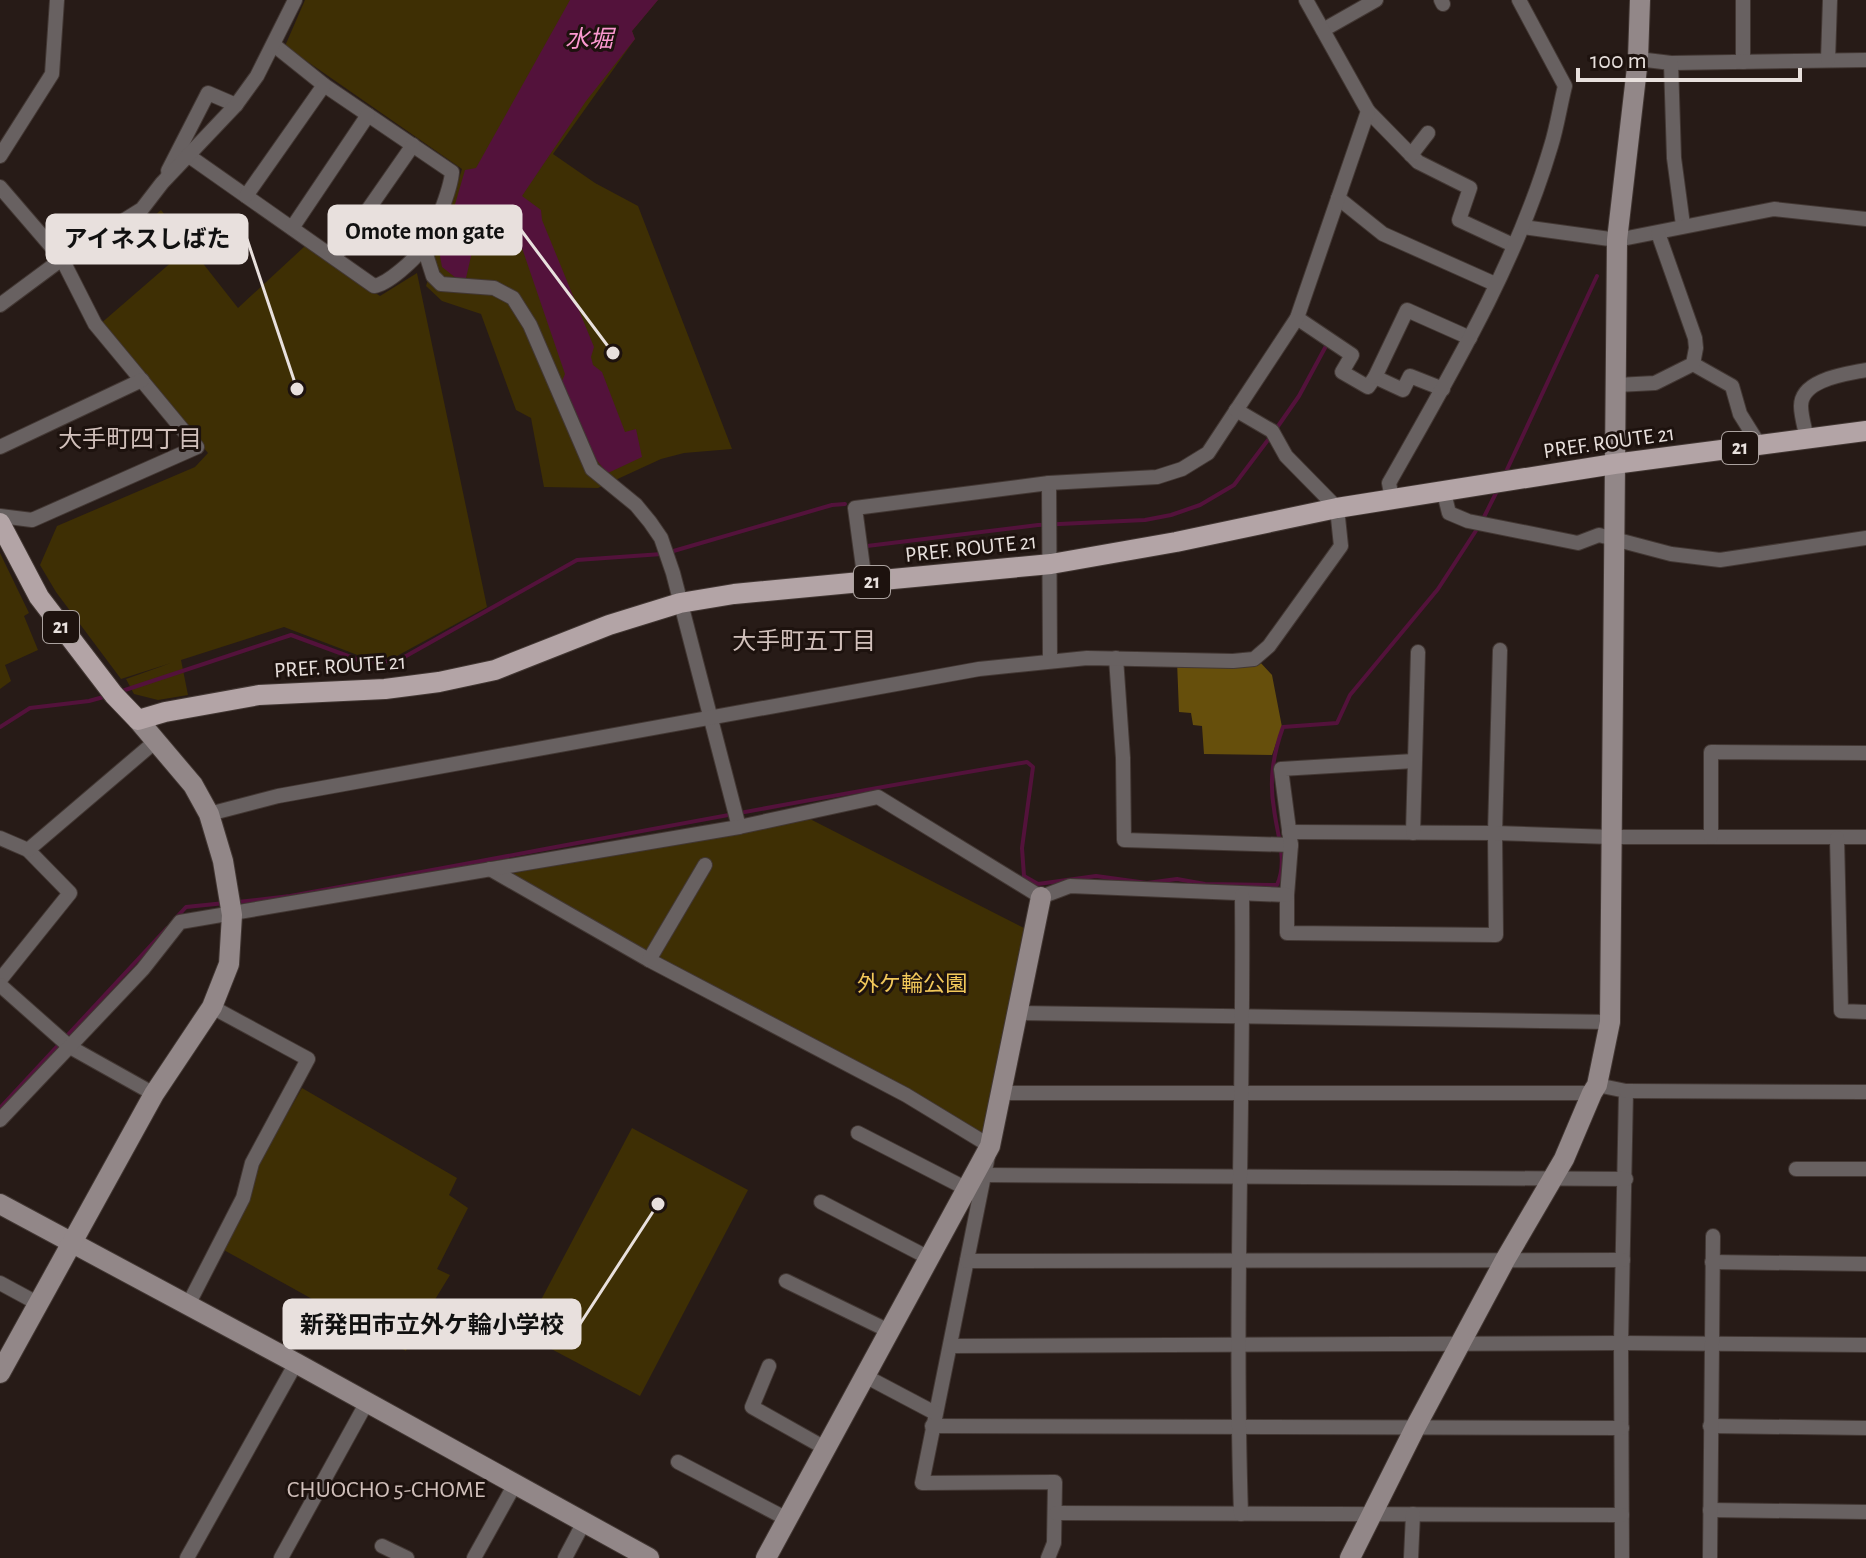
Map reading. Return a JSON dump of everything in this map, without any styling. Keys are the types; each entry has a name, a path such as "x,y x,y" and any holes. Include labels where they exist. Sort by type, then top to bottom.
{"main road":[{"name":"PREF. ROUTE 21","path":"138,720 259,695 385,689 495,670 609,625 680,603 734,594 1051,564 1392,499 1614,464 1866,431"},
{"name":"21","path":"0,523 39,597 114,695 138,720"}],"street":[{"path":"0,156 52,74 57,0"},
{"path":"0,305 62,259 142,209 162,183 236,105 257,76 295,0"},
{"path":"1306,0 1368,111 1418,162 1470,188 1459,220 1513,245"},
{"path":"1323,30 1376,0"},
{"path":"1392,499 1389,483 1470,338 1523,227 1551,145 1565,86 1519,0"},
{"path":"1350,1558 1505,1260 1564,1159 1595,1089 1610,1022 1617,240 1638,59 1640,0"},
{"path":"1743,0 1743,62"},
{"path":"1828,60 1830,0"},
{"path":"189,156 374,286 384,285 424,248 451,184 452,172 324,85 274,45"},
{"path":"1638,59 1671,63 1866,60"},
{"path":"1671,63 1674,158 1683,225"},
{"path":"246,196 324,85"},
{"path":"162,183 208,93 236,105"},
{"path":"865,582 855,508 1049,483 1157,477 1182,469 1208,453 1297,318 1368,111"},
{"path":"292,228 368,115"},
{"path":"1411,155 1428,133"},
{"path":"335,257 413,145"},
{"path":"0,516 32,520 197,447 95,324 62,259 1,189"},
{"path":"1338,198 1383,234 1495,284"},
{"path":"1523,227 1617,240 1774,209 1866,219"},
{"path":"1658,233 1695,338 1693,364"},
{"path":"424,248 433,276 441,284 494,288 504,292 518,305 541,350 592,469 636,505 661,538 673,573 739,827"},
{"path":"1297,318 1352,355 1342,372 1368,387 1407,310 1470,338"},
{"path":"1617,385 1655,383 1693,364"},
{"path":"1693,364 1732,386 1740,414 1760,446"},
{"path":"1807,439 1800,403 1804,396 1817,383 1866,370"},
{"path":"1375,377 1403,390 1410,376 1443,389"},
{"path":"0,447 142,380"},
{"path":"209,814 278,796 979,669 1050,660 1116,658 1187,662 1254,659 1269,646 1341,546 1337,508 1286,456 1272,431 1236,410"},
{"path":"1049,483 1050,660"},
{"path":"1444,493 1449,513 1468,521 1578,543 1599,535 1671,554 1720,560 1866,538"},
{"path":"1414,761 1281,769 1290,839 1287,933 1496,935 1495,833 1500,650"},
{"path":"1413,833 1418,652"},
{"path":"1116,658 1123,758 1124,840 1290,839 1413,833 1866,837"},
{"path":"0,1373 154,1094 212,1007 229,964 232,915 223,861 209,814 193,785 138,720"},
{"path":"28,850 157,740"},
{"path":"1711,837 1711,752 1866,753"},
{"path":"0,1120 143,969 180,922 739,827 878,797 1041,897"},
{"path":"0,838 28,850 70,893 0,982 70,1047 154,1094"},
{"path":"1837,838 1841,1011 1866,1012"},
{"path":"649,960 705,865"},
{"path":"490,869 649,960 906,1095 990,1146"},
{"path":"1041,897 1070,886 1287,895"},
{"path":"1241,1514 1238,1427 1242,895"},
{"path":"1041,897 922,1483 1055,1482 1054,1543 1048,1558"},
{"path":"188,1305 243,1198 252,1163 308,1059 212,1007"},
{"path":"1018,1013 1610,1022"},
{"path":"1001,1093 1595,1089 1866,1092"},
{"path":"1622,1558 1621,1343 1626,1091"},
{"path":"858,1133 967,1189"},
{"path":"766,1558 990,1146"},
{"path":"1796,1169 1866,1169"},
{"path":"984,1175 1626,1179"},
{"path":"821,1202 929,1258"},
{"path":"0,1204 649,1558"},
{"path":"1710,1558 1713,1236"},
{"path":"967,1261 1623,1260"},
{"path":"1712,1262 1866,1264"},
{"path":"786,1281 889,1331"},
{"path":"0,1283 37,1303"},
{"path":"950,1346 1866,1345"},
{"path":"187,1558 296,1363"},
{"path":"769,1366 752,1407 825,1448"},
{"path":"865,1376 934,1419 1238,1427 1622,1428"},
{"path":"281,1558 367,1402"},
{"path":"1710,1426 1866,1428"},
{"path":"678,1462 787,1519"},
{"path":"474,1558 515,1484"},
{"path":"1710,1510 1866,1512"},
{"path":"1056,1513 1622,1515"},
{"path":"1411,1558 1413,1514"},
{"path":"565,1558 584,1522"},
{"path":"382,1546 407,1558"}],"green space":[{"path":"305,0 658,0 632,31 635,39 553,154 595,183 638,206 732,449 684,453 661,459 598,488 544,487 531,418 516,410 481,314 442,301 426,286 462,169 285,46"},
{"path":"161,210 238,308 305,246 380,296 417,273 487,607 395,657 368,659 284,627 181,660 188,695 158,700 134,694 126,679 171,663 121,679 56,592 40,565 57,526 195,467 208,453 99,325 174,260 145,224"},
{"path":"0,553 29,613 24,616 38,650 5,665 11,681 0,689"},
{"name":"外ケ輪公園","path":"810,819 1028,930 984,1139 515,878 514,873"},
{"path":"302,1088 457,1178 449,1195 468,1208 437,1269 450,1275 406,1351 222,1249 256,1168"},
{"path":"632,1128 748,1190 640,1396 523,1334"}],"shaded area":[{"path":"1177,661 1259,661 1272,675 1282,727 1272,755 1204,754 1202,726 1193,725 1191,713 1179,712"}],"water":[{"name":"水堀","path":"570,0 658,0 632,31 635,39 586,101 522,196 541,210 542,220 594,347 591,357 593,365 602,372 625,432 636,429 642,457 608,473 586,442 562,381 565,374 521,245 472,252 466,278 456,278 442,267 440,256 465,170 476,168"}],"waterway":[{"path":"1504,476 1597,276"},
{"path":"1276,429 1299,396 1326,346"},
{"path":"867,546 1038,525 1145,520 1171,515 1200,505 1234,485 1271,436"},
{"path":"1483,519 1497,491"},
{"path":"670,552 832,505 845,504"},
{"path":"238,902 290,896 1027,762 1033,767 1022,848 1024,876 1038,884 1096,876 1147,883 1177,879 1205,884 1277,885 1282,857 1272,778 1283,727 1337,723 1350,695 1438,589 1479,526"},
{"path":"119,692 291,635 367,663 399,660 577,560 662,554"},
{"path":"0,727 30,708 107,696"},
{"path":"175,919 186,907 225,903"},
{"path":"0,1108 167,928"}],"place":[{"name":"Omote mon gate","path":"613,353"},
{"name":"アイネスしばた","path":"297,389"},
{"name":"新発田市立外ケ輪小学校","path":"658,1204"}],"district":[{"name":"大手町四丁目","path":"130,440"},
{"name":"大手町五丁目","path":"804,642"},
{"name":"CHUOCHO 5-CHOME","path":"386,1490"}]}
